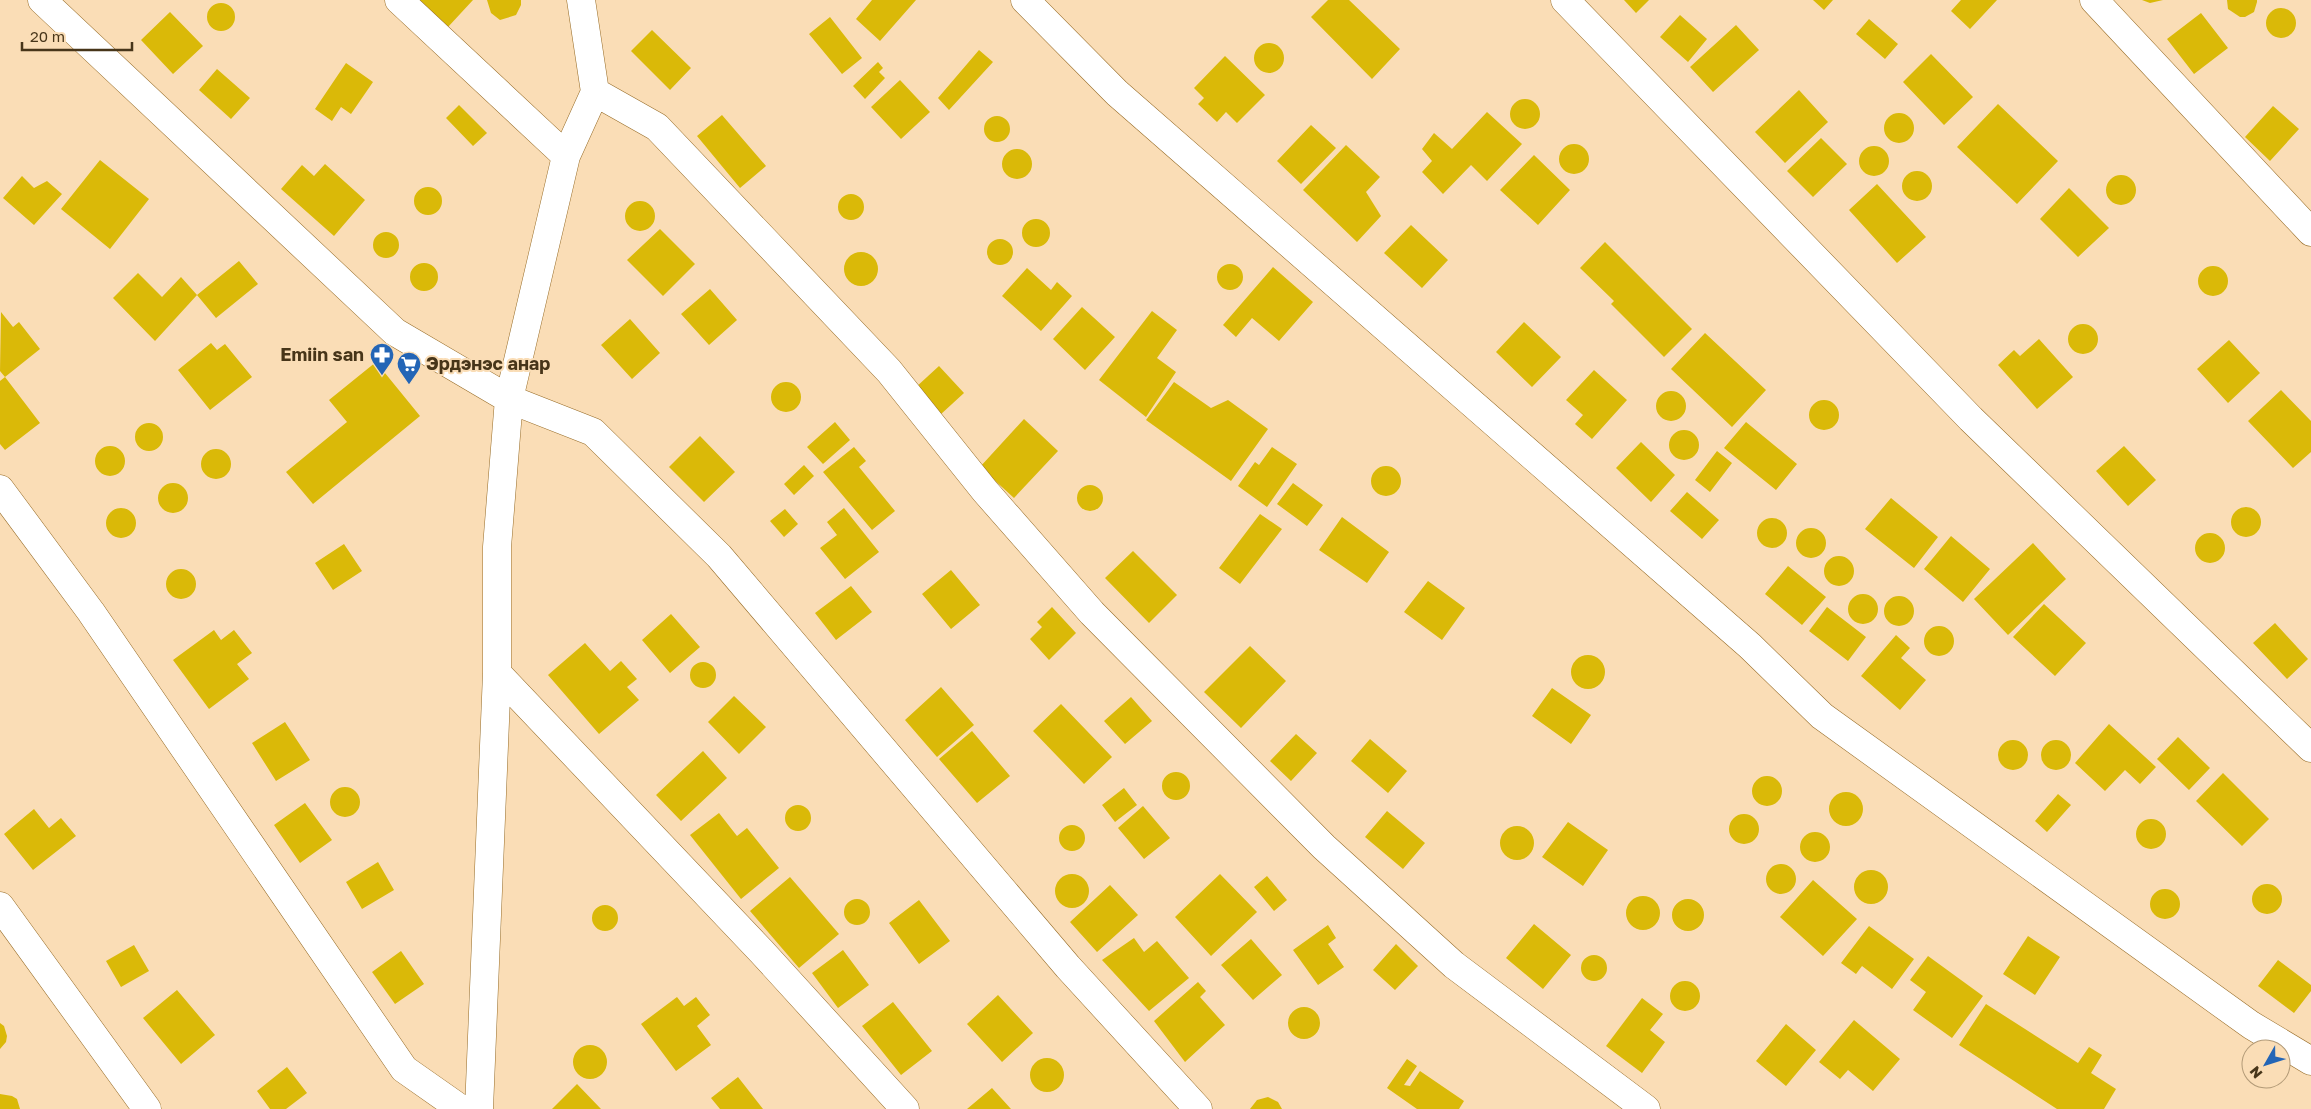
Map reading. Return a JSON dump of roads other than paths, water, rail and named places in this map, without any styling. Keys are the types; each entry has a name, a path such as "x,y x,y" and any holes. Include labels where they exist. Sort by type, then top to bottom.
{"street":[{"path":"42,0 394,332 509,399 593,432 720,556 1068,967 1198,1109"},
{"path":"399,0 566,156"},
{"path":"479,1109 497,673 497,547 509,399 566,156 595,92 581,0"},
{"path":"1025,0 1117,93 1750,646 1822,716 2251,1025 2311,1061"},
{"path":"1565,0 1971,419 2311,748"},
{"path":"2094,0 2311,232"},
{"path":"595,92 657,127 664,134 889,371 985,491 1092,613 1324,847 1454,965 1646,1109"},
{"path":"0,490 91,612 404,1069 461,1109"},
{"path":"497,673 761,951 905,1109"},
{"path":"0,906 147,1109"}],"place":[{"name":"Emiin san","path":"382,376"},
{"name":"Эрдэнэс анар","path":"409,385"}]}
